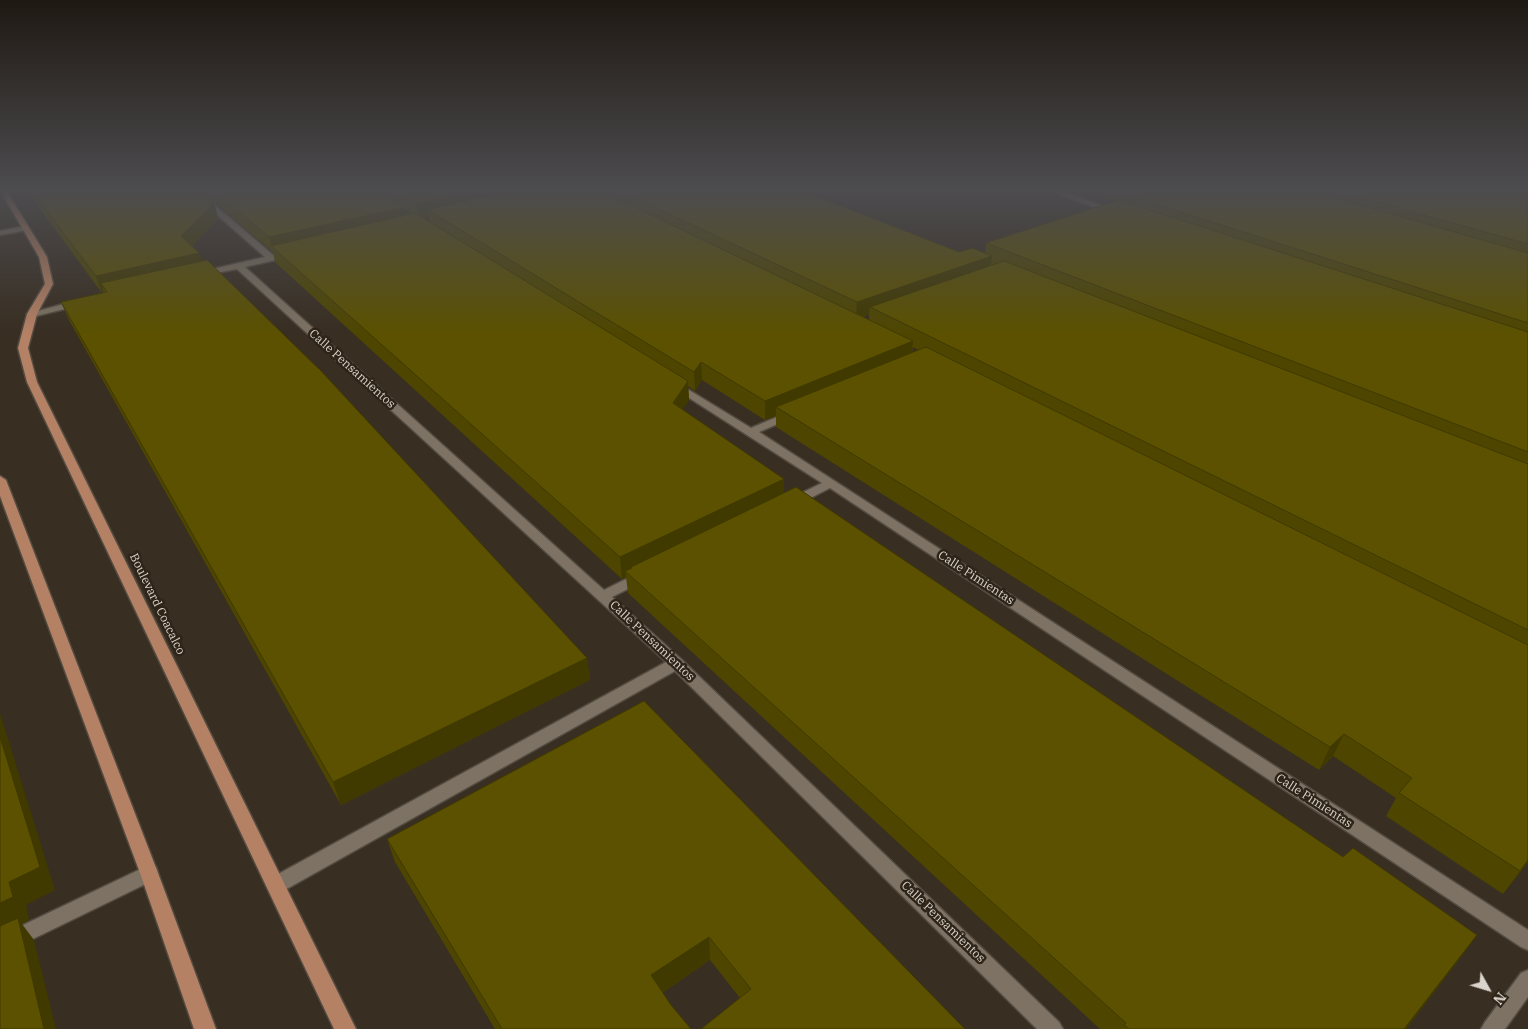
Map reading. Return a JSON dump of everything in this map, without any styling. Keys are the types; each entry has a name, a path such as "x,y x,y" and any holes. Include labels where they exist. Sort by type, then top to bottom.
{"main road":[{"name":"Boulevard Coacalco","path":"31,238 42,257 49,284 32,314 23,348 32,382 345,1029"},
{"path":"0,480 149,873 205,1029"}],"street":[{"path":"248,238 271,258"},
{"path":"192,277 298,252"},
{"name":"Calle Pensamientos","path":"238,266 676,663 1052,1029"},
{"path":"32,314 88,301"},
{"name":"Calle Pimientas","path":"667,380 831,483 1528,941"},
{"path":"750,432 805,409"},
{"path":"778,509 831,483"},
{"path":"603,596 656,570"},
{"path":"276,885 676,663"},
{"path":"0,946 149,873"},
{"path":"1492,1029 1528,980"}],"building":[{"path":"67,238 183,238 199,253 96,276"},
{"path":"306,238 456,238 688,381 673,403 784,479 620,557 271,246"},
{"path":"474,238 699,238 913,341 765,401 701,362 694,372"},
{"path":"720,238 923,238 959,252 972,248 992,256 857,302"},
{"path":"1001,238 1237,238 1528,332 1528,452 986,243"},
{"path":"1262,238 1476,238 1528,253 1528,323"},
{"path":"1507,238 1528,238 1528,244"},
{"path":"207,260 322,372 587,658 333,782 61,302 107,292 101,283"},
{"path":"1004,261 1528,464 1528,630 870,307"},
{"path":"926,347 1528,645 1528,860 1520,871 1399,793 1412,778 1344,734 1330,747 776,407"},
{"path":"796,487 1343,857 1353,848 1477,935 1404,1029 1129,1029 1124,1025 1126,1023 625,571"},
{"path":"644,701 965,1029 701,1029 751,989 709,937 651,975 671,1005 691,1029 502,1029 387,839"},
{"path":"0,737 40,867 9,882 13,897 0,903"},
{"path":"18,918 44,1029 0,1029 0,926"}]}
